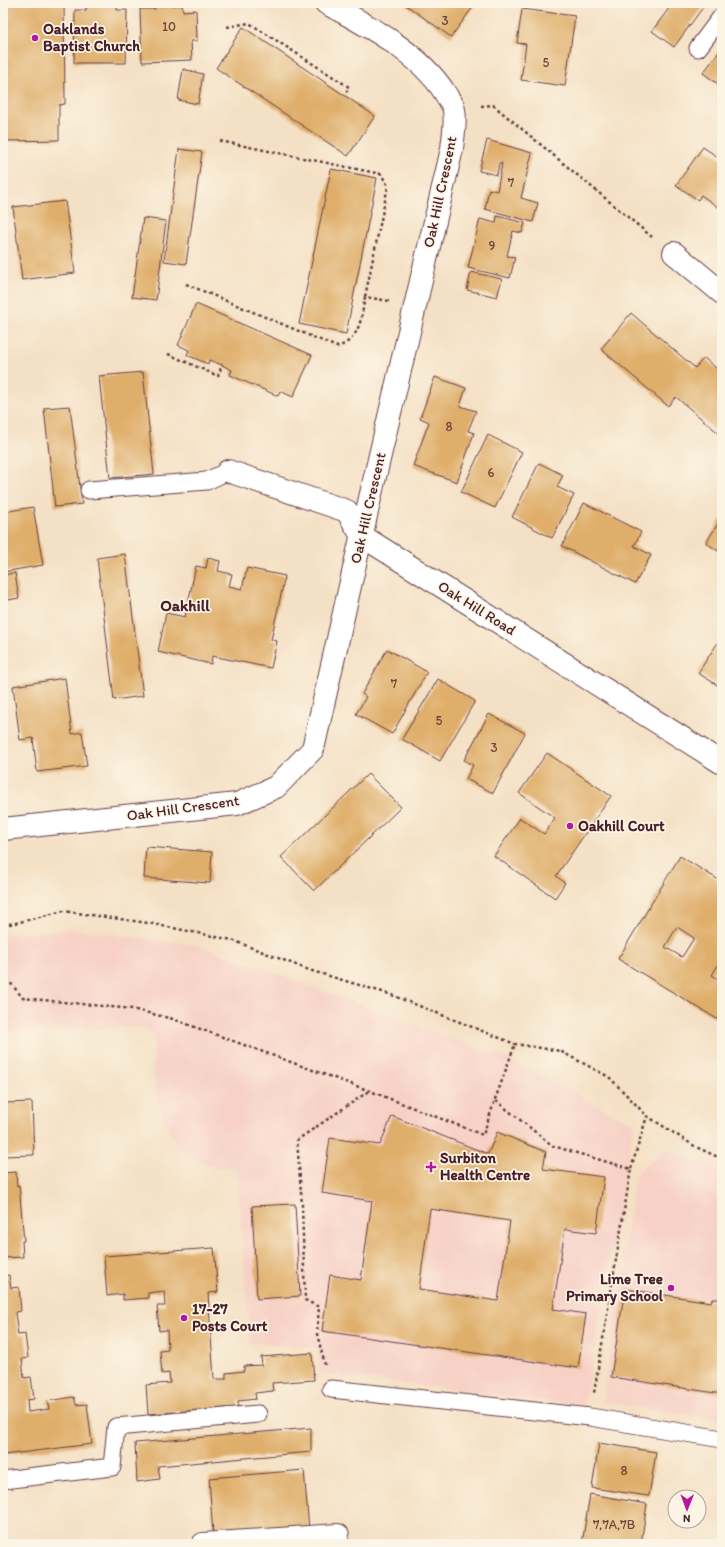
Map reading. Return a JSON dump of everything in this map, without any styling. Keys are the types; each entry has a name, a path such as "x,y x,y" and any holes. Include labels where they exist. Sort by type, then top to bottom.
{"street":[{"name":"Oak Hill Crescent","path":"3,829 237,804 276,787 313,749 452,149 454,126 453,107 437,80 416,60 371,28 326,3"},
{"path":"674,253 722,293"},
{"name":"Oak Hill Road","path":"228,471 347,511 362,536 722,763"},
{"path":"203,1544 338,1535"}],"lane":[{"path":"698,48 722,16"},
{"path":"89,490 207,481 228,471"},
{"path":"331,1388 590,1417 722,1439"},
{"path":"3,1480 112,1467 116,1427 258,1414"}],"path":[{"path":"227,27 249,23 349,87 345,95"},
{"path":"453,107 493,105 659,243 674,253"},
{"path":"186,284 337,346 346,344 356,334 360,323 364,297 388,186 381,174 220,141"},
{"path":"364,297 390,302"},
{"path":"168,354 218,376 222,365"},
{"path":"3,923 12,924 63,911 148,923 232,940 309,970 389,994 515,1044 560,1051 610,1077 647,1116 696,1147 722,1159"},
{"path":"3,974 23,998 132,1009 174,1019 370,1091 483,1135 515,1044"},
{"path":"331,1388 317,1334 319,1307 305,1300 302,1205 297,1140 370,1091"},
{"path":"495,1100 553,1146 631,1169"},
{"path":"590,1417 631,1169 647,1116"}],"shaded area":[{"name":"Surbiton Health Centre","path":"67,929 198,945 508,1059 634,1124 584,1406 321,1373 316,1348 250,1343 237,1167 216,1168 188,1156 172,1137 160,1108 153,1075 154,1034 143,1027 3,1031 3,935"},
{"name":"Lime Tree Primary School","path":"667,1149 722,1171 722,1420 603,1402 635,1174"}],"building":[{"name":"Oaklands Baptist Church","path":"5,3 64,3 65,104 59,105 59,140 7,141"},
{"path":"87,3 117,4 117,10 127,10 126,63 74,63 75,10 86,10"},
{"path":"403,3 476,3 451,37"},
{"path":"673,3 706,3 674,47 652,31"},
{"path":"182,5 183,11 196,10 197,41 191,41 192,60 142,62 140,9 155,9 155,6"},
{"path":"522,9 575,16 565,86 521,80 526,44 517,43"},
{"path":"243,27 375,116 348,156 216,68"},
{"path":"722,48 722,87 703,73"},
{"path":"183,69 203,74 198,104 178,100"},
{"path":"487,140 532,153 521,198 538,203 533,222 485,209 489,189 497,191 502,163 499,163 497,175 479,171"},
{"path":"703,147 722,160 722,210 701,195 698,200 676,185"},
{"path":"179,149 202,152 186,264 164,261"},
{"path":"331,169 377,178 346,334 299,324"},
{"path":"65,201 75,273 22,280 13,207"},
{"path":"497,216 525,223 522,233 513,231 507,256 515,257 510,278 468,268 480,219 496,223"},
{"path":"143,218 166,221 156,300 132,297"},
{"path":"471,272 502,279 497,297 467,290"},
{"path":"196,304 312,355 293,397 280,391 278,396 230,375 232,370 222,365 209,360 208,364 187,355 189,350 178,345"},
{"path":"631,313 695,368 704,358 722,373 722,436 676,397 668,406 601,349"},
{"path":"143,372 154,474 110,478 99,376"},
{"path":"435,377 466,388 460,406 476,411 468,431 474,433 457,482 413,466 429,422 420,418"},
{"path":"70,406 82,504 55,507 44,408"},
{"path":"488,435 522,452 495,508 461,492"},
{"path":"539,463 563,475 557,487 574,495 552,538 512,517"},
{"path":"584,503 641,532 634,546 651,555 635,584 562,546"},
{"path":"33,507 43,565 3,572 3,512"},
{"path":"722,517 722,553 706,543"},
{"path":"125,554 143,696 114,700 97,558"},
{"path":"208,558 220,561 218,571 232,574 229,586 242,589 247,568 285,576 271,640 277,641 271,668 212,656 211,664 158,652 166,613 185,617 196,566 206,568"},
{"path":"15,573 19,598 3,601 3,575"},
{"path":"722,636 722,688 698,673"},
{"path":"387,649 427,672 392,734 356,714 366,697 362,694"},
{"path":"65,678 72,734 82,732 87,766 37,772 33,738 20,740 13,686"},
{"path":"438,679 475,701 440,761 402,739"},
{"path":"489,714 525,733 493,793 466,779 473,765 464,760"},
{"name":"Oakhill Court","path":"547,753 611,796 556,876 565,883 555,898 494,856 520,818 544,834 555,818 519,793"},
{"path":"368,774 401,807 314,891 281,857"},
{"path":"146,847 212,852 210,883 144,878"},
{"path":"680,856 722,882 722,959 712,975 722,981 722,1022 618,959","holes":["677,927 694,938 682,957 665,947"]},
{"path":"32,1102 34,1155 3,1156 3,1103"},
{"path":"392,1116 488,1154 497,1132 546,1152 543,1169 604,1177 596,1233 565,1229 553,1309 586,1314 578,1368 322,1331 330,1275 361,1280 372,1201 322,1193 330,1138 380,1145","holes":["430,1209 510,1221 498,1301 419,1289"]},
{"path":"16,1172 17,1186 19,1185 24,1241 22,1241 23,1257 3,1258 3,1173"},
{"path":"295,1204 300,1296 257,1299 252,1206"},
{"name":"17-27 Posts Court","path":"214,1248 218,1292 208,1293 214,1379 226,1379 226,1373 244,1371 244,1366 262,1365 261,1357 312,1353 314,1380 272,1383 273,1391 255,1393 256,1399 238,1401 238,1407 148,1414 146,1385 170,1383 169,1373 162,1374 160,1351 168,1350 167,1330 159,1331 157,1306 165,1306 164,1291 148,1293 148,1298 123,1300 123,1294 107,1296 104,1256"},
{"path":"9,1275 11,1288 19,1287 21,1311 15,1312 18,1335 25,1334 28,1358 22,1359 24,1378 31,1377 34,1399 27,1400 28,1412 49,1409 47,1401 74,1397 76,1405 87,1404 92,1444 3,1455 3,1276"},
{"path":"625,1289 711,1302 712,1299 722,1299 722,1394 611,1377"},
{"path":"311,1428 311,1452 158,1466 160,1479 137,1482 135,1443"},
{"path":"599,1443 656,1452 649,1496 592,1488"},
{"path":"304,1470 309,1529 213,1534 209,1478"},
{"path":"590,1494 647,1504 641,1544 582,1544"}],"place":[{"name":"Oaklands Baptist Church","path":"35,38"},
{"name":"Oakhill Court","path":"570,826"},
{"name":"Surbiton Health Centre","path":"431,1167"},
{"name":"Lime Tree Primary School","path":"671,1288"},
{"name":"17-27 Posts Court","path":"184,1318"}],"district":[{"name":"Oakhill","path":"185,605"}]}
